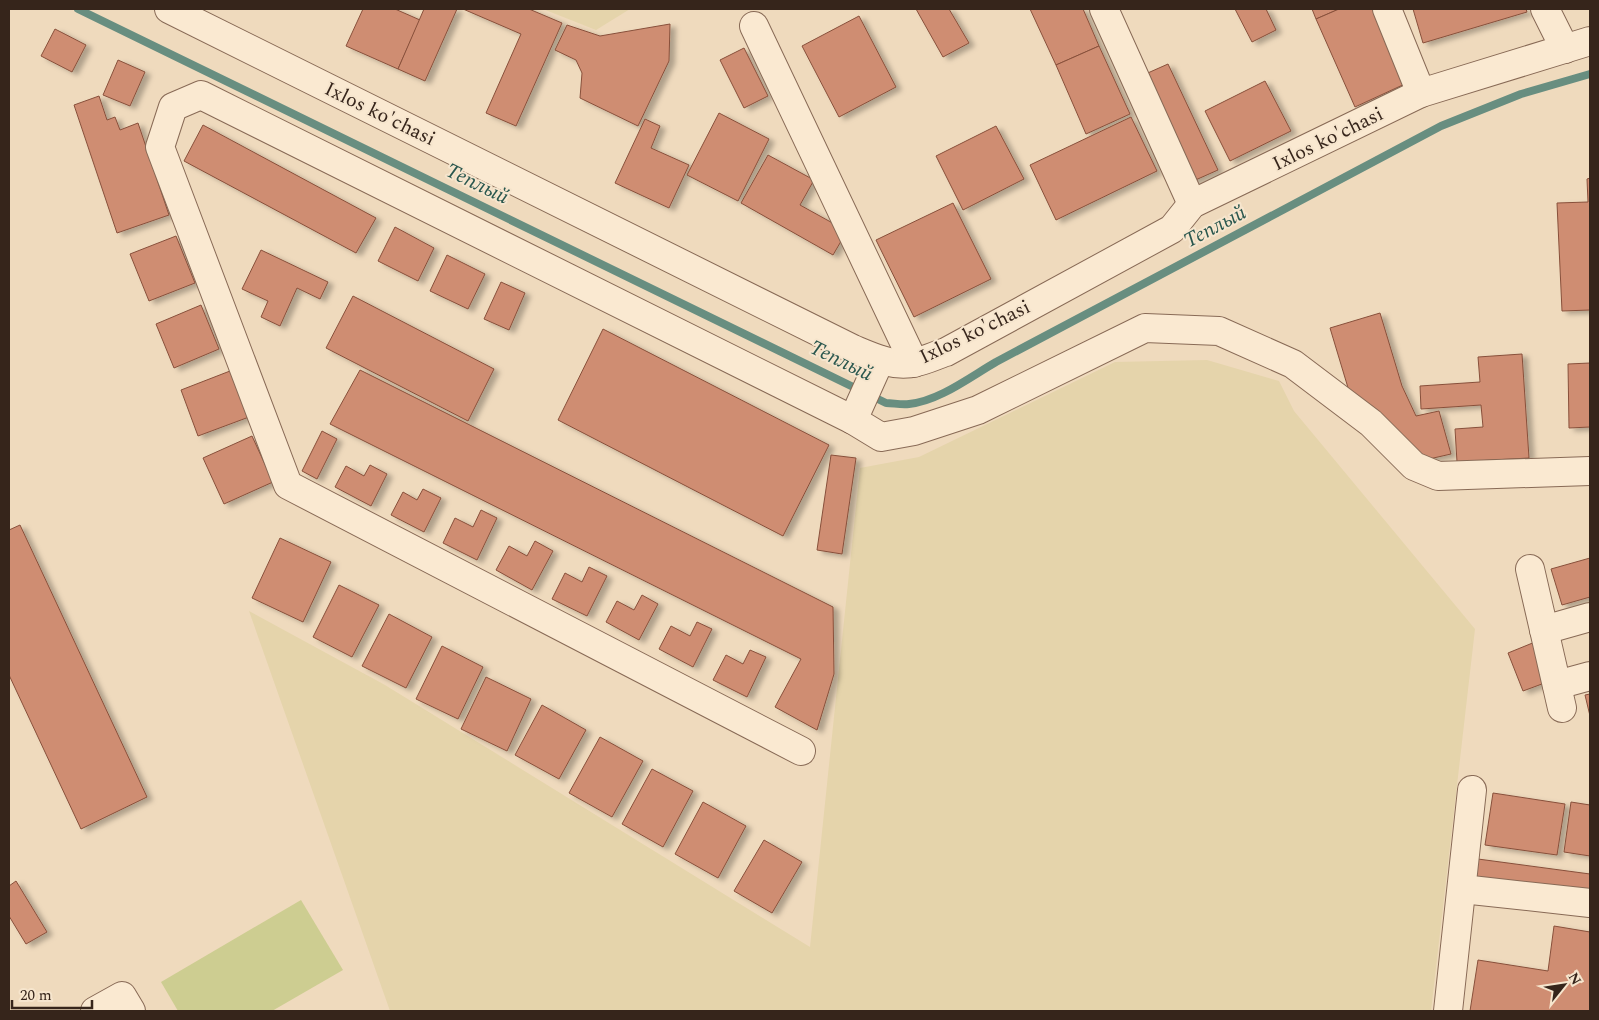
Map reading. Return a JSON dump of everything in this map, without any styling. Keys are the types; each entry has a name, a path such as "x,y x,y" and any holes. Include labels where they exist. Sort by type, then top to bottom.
{"street":[{"name":"Ixlos ko'chasi","path":"169,9 853,349 880,360 897,363 914,363 946,352 1172,229 1192,204 1422,93 1578,45"},
{"path":"1104,9 1192,204"},
{"path":"1386,9 1422,93"},
{"path":"1545,9 1578,45"},
{"path":"754,26 914,363"},
{"path":"801,751 288,485 160,147 173,107 201,96 853,420 881,437 914,431 978,410 1145,328 1219,331 1293,364 1371,422 1414,466 1438,476 1590,472"},
{"path":"853,420 880,360"},
{"path":"1530,568 1560,696 1590,676"},
{"path":"1544,630 1590,617"},
{"path":"1448,1011 1472,790"},
{"path":"1462,889 1590,903"},
{"path":"95,1011 122,996 131,1011"}],"shaded area":[{"path":"543,9 630,9 596,30"},
{"path":"1207,360 1279,381 1294,411 1475,629 1431,1011 390,1011 249,611 385,685 810,947 860,468 919,457 1115,362"}],"green space":[{"path":"301,900 343,970 272,1011 178,1011 161,982"}],"building":[{"path":"363,9 395,9 420,20 398,69 346,46"},
{"path":"424,9 457,9 425,81 398,69"},
{"path":"463,9 529,9 562,23 516,126 486,113 521,34"},
{"path":"916,9 949,9 969,43 943,57"},
{"path":"1030,9 1083,9 1099,46 1056,65"},
{"path":"1235,9 1266,9 1276,30 1252,42"},
{"path":"1312,9 1339,9 1316,19"},
{"path":"1339,9 1373,9 1407,83 1355,107 1316,19"},
{"path":"1413,9 1526,9 1527,12 1423,43"},
{"path":"859,16 896,87 839,117 802,46"},
{"path":"670,24 669,61 638,126 580,98 582,73 576,60 555,50 567,25 600,36"},
{"path":"55,29 86,45 72,72 41,56"},
{"path":"1099,46 1130,114 1086,134 1056,65"},
{"path":"744,48 768,96 744,108 720,60"},
{"path":"118,60 145,72 130,106 103,95"},
{"path":"1168,64 1218,170 1191,182 1141,76"},
{"path":"1265,81 1291,131 1230,161 1205,111"},
{"path":"99,96 107,120 115,117 120,130 138,123 169,215 117,233 74,105"},
{"path":"719,113 769,139 738,201 687,175"},
{"path":"1131,117 1157,171 1056,220 1030,165"},
{"path":"645,119 660,126 651,148 689,165 669,208 615,183"},
{"path":"203,125 376,218 356,253 184,161"},
{"path":"996,126 1024,179 963,210 936,156"},
{"path":"768,155 814,180 800,205 847,231 833,255 741,203"},
{"path":"1590,178 1590,310 1562,311 1557,203 1588,202 1587,179"},
{"path":"953,203 991,279 914,317 876,240"},
{"path":"395,227 434,248 418,281 378,261"},
{"path":"176,236 195,283 149,301 130,254"},
{"path":"261,250 328,282 320,299 297,288 280,326 261,317 268,301 242,289"},
{"path":"447,255 485,274 468,309 430,291"},
{"path":"501,282 525,293 509,330 484,319"},
{"path":"353,296 494,369 468,421 326,348"},
{"path":"201,305 219,349 174,368 156,324"},
{"path":"1380,313 1402,386 1416,416 1439,411 1451,454 1416,462 1352,401 1330,328"},
{"path":"603,329 829,445 783,536 558,420"},
{"path":"1522,354 1529,458 1457,462 1455,429 1483,427 1481,405 1421,409 1420,386 1480,382 1478,357"},
{"path":"1590,363 1590,427 1569,428 1568,364"},
{"path":"360,370 833,607 834,674 817,730 775,707 801,659 330,424"},
{"path":"230,371 249,417 198,436 181,390"},
{"path":"322,431 337,439 317,479 302,471"},
{"path":"252,436 273,482 224,504 203,458"},
{"path":"831,455 856,458 842,554 817,550"},
{"path":"370,465 387,474 371,506 335,487 346,466 364,476"},
{"path":"423,489 441,498 424,532 391,515 403,492 417,500"},
{"path":"481,510 497,518 477,560 443,543 455,518 473,527"},
{"path":"20,525 147,797 81,829 9,675 9,530"},
{"path":"280,538 331,562 303,622 252,598"},
{"path":"535,541 553,551 532,590 496,570 509,546 527,556"},
{"path":"1590,558 1590,597 1562,605 1551,569"},
{"path":"589,567 607,576 587,616 552,599 565,573 582,582"},
{"path":"339,585 379,605 352,657 313,637"},
{"path":"642,595 658,604 639,640 606,622 617,601 634,610"},
{"path":"389,614 432,637 406,688 362,666"},
{"path":"697,622 712,629 693,667 659,649 671,626 690,636"},
{"path":"1535,642 1550,681 1523,691 1508,653"},
{"path":"442,646 483,667 458,719 416,699"},
{"path":"750,650 766,657 747,697 713,680 726,655 743,664"},
{"path":"486,677 531,699 507,751 461,729"},
{"path":"1590,694 1590,716 1585,695"},
{"path":"542,705 586,730 559,779 515,755"},
{"path":"600,737 643,761 612,817 569,793"},
{"path":"652,769 693,791 663,847 622,824"},
{"path":"1493,793 1565,804 1557,855 1485,845"},
{"path":"703,802 746,826 718,878 675,854"},
{"path":"1571,802 1590,805 1590,856 1564,852"},
{"path":"764,840 802,862 772,913 734,891"},
{"path":"1478,859 1590,874 1590,894 1475,879"},
{"path":"16,881 47,932 26,944 9,916 9,886"},
{"path":"1554,926 1590,932 1590,1011 1470,1011 1478,960 1548,971"}],"waterway":[{"name":"Теплый","path":"78,9 886,403 903,404 920,402 943,393 996,362 1441,126 1521,94 1590,74"}]}
